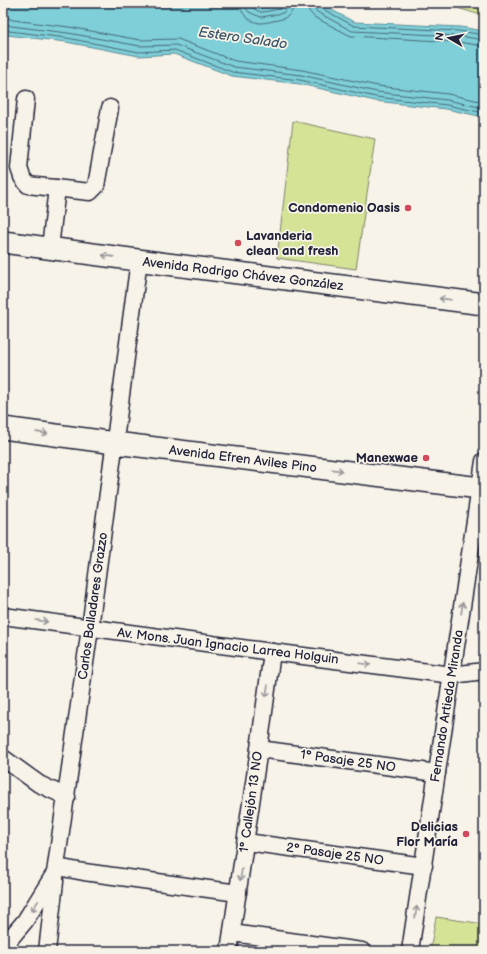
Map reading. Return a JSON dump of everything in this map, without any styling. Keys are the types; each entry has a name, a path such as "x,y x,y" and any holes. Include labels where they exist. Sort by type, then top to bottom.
{"street":[{"path":"26,99 19,168 22,177 28,185 90,192 96,186 110,108"},
{"path":"50,248 58,188"},
{"name":"Avenida Rodrigo Chávez González","path":"3,242 484,304"},
{"name":"Carlos Balladares Grazzo","path":"47,951 56,870 139,260"},
{"name":"Avenida Efren Aviles Pino","path":"3,428 482,487"},
{"name":"Fernando Artieda Miranda","path":"410,951 482,487 484,461"},
{"name":"Av. Mons. Juan Ignacio Larrea Holguin","path":"3,616 452,675 484,671"},
{"name":"1° Callejón 13 NO","path":"229,951 246,842 272,652"},
{"name":"1° Pasaje 25 NO","path":"259,749 437,772"},
{"path":"3,758 39,784 66,797"},
{"name":"2° Pasaje 25 NO","path":"246,842 424,866"},
{"path":"3,946 25,920 56,870 84,872 238,893"},
{"path":"232,933 362,951"}],"green space":[{"path":"441,3 484,3 484,16"},
{"path":"293,121 375,139 356,269 277,258"},
{"path":"436,917 484,924 484,951 430,951"}],"water":[{"name":"Estero Salado","path":"3,3 251,3 262,8 288,3 319,3 354,22 460,27 484,31 484,117 446,109 375,101 300,84 232,76 174,54 139,56 66,42 7,35 3,32"}],"place":[{"name":"Condomenio Oasis","path":"408,208"},
{"name":"Lavanderia clean and fresh","path":"238,243"},
{"name":"Manexwae","path":"426,458"},
{"name":"Delicias Flor María","path":"466,834"}]}
